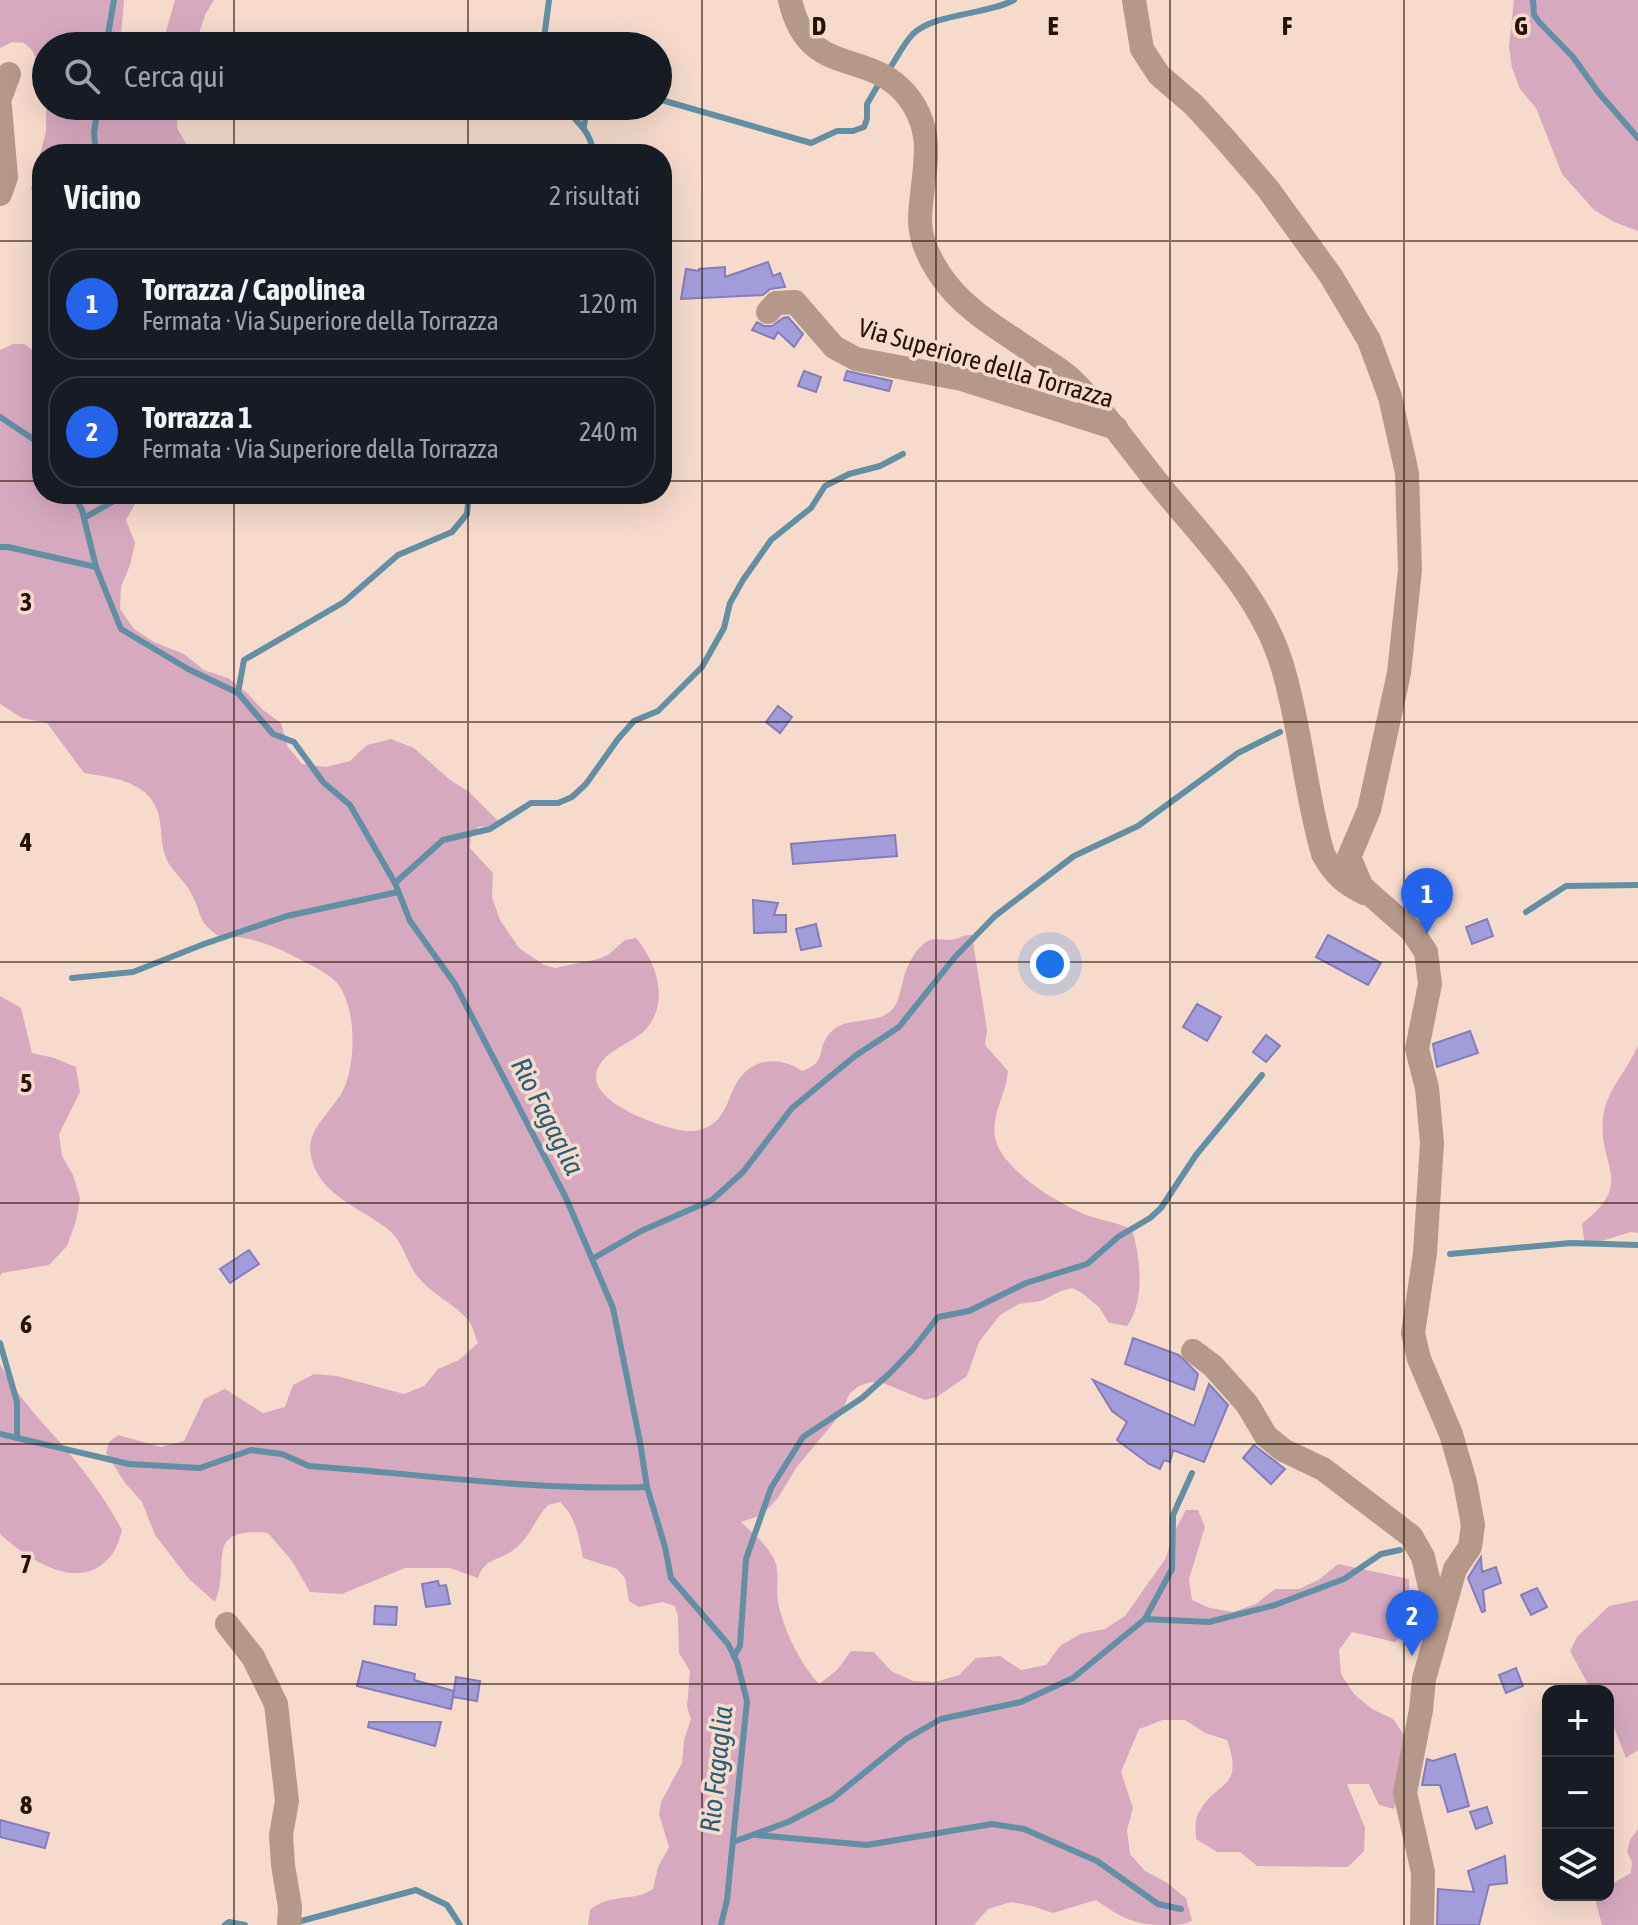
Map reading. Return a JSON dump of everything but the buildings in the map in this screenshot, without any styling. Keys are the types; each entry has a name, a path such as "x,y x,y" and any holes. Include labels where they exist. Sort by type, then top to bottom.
{"street":[{"name":"Via Superiore della Torrazza","path":"790,0 804,36 825,55 883,75 905,94 924,125 927,156 920,221 922,237 941,276 965,305 1070,377 1118,429 1156,481 1230,569 1262,617 1282,664 1323,854 1343,882 1373,898"},
{"name":"Via Superiore della Torrazza","path":"1134,0 1142,49 1159,75 1194,105 1268,189 1331,276 1369,340 1390,397 1407,473 1410,570 1396,688 1369,810 1349,857 1362,887 1412,931 1426,952 1430,984 1417,1049 1427,1088 1432,1143 1425,1253 1413,1333 1419,1359 1451,1434 1473,1525 1470,1547 1455,1569 1424,1679 1405,1793 1423,1872 1422,1925"},
{"path":"0,98 9,74"},
{"path":"0,107 6,177 0,194"},
{"name":"Via Superiore della Torrazza","path":"768,312 776,303 795,302 834,347 856,359 962,379 1118,429"},
{"name":"Via Superiore della Torrazza","path":"1193,1351 1213,1366 1247,1404 1266,1436 1283,1450 1323,1469 1411,1536 1423,1557 1436,1613 1431,1652"},
{"path":"227,1624 253,1657 276,1704 287,1801 281,1835 290,1907 289,1925"}],"shaded area":[{"path":"0,0 124,0 121,32 32,32 32,50 24,43 12,42 0,48"},
{"path":"175,0 214,0 200,32 166,32"},
{"path":"1514,0 1638,0 1638,231 1594,210 1562,174 1536,108 1520,89 1512,68 1509,46"},
{"path":"46,120 177,120 177,128 186,144 43,144"},
{"path":"13,344 24,344 32,349 32,504 135,504 126,520 135,543 121,587 120,609 134,629 154,642 184,654 204,670 228,678 247,693 281,723 288,747 302,764 326,767 350,761 367,745 391,739 414,748 469,792 502,825 478,827 471,836 470,848 493,873 492,897 500,920 519,948 544,965 555,968 598,959 608,955 625,940 636,938 649,958 658,982 658,1006 647,1028 609,1054 598,1068 596,1077 599,1087 618,1106 675,1129 693,1131 708,1127 721,1115 735,1086 748,1070 774,1061 802,1071 811,1067 833,1030 847,1023 886,1015 892,1010 909,963 925,943 932,939 952,940 972,935 987,1030 985,1045 1008,1071 994,1128 999,1149 1020,1174 1049,1196 1079,1212 1132,1230 1140,1280 1133,1316 1127,1326 1109,1323 1099,1307 1072,1288 1041,1301 1019,1304 1000,1315 979,1342 967,1376 937,1397 925,1400 883,1383 871,1382 859,1386 850,1393 840,1415 796,1468 778,1498 762,1515 741,1522 765,1545 774,1560 778,1602 784,1624 799,1656 819,1684 837,1670 851,1651 874,1652 891,1671 913,1681 935,1682 959,1675 976,1658 1000,1656 1021,1670 1046,1665 1060,1646 1080,1634 1105,1629 1125,1616 1166,1558 1173,1534 1186,1510 1198,1510 1205,1527 1189,1579 1192,1600 1210,1608 1233,1612 1256,1604 1275,1589 1299,1589 1320,1579 1338,1564 1409,1579 1410,1625 1395,1642 1352,1632 1339,1650 1341,1674 1354,1694 1372,1709 1393,1719 1407,1739 1394,1809 1379,1805 1369,1784 1347,1784 1365,1828 1364,1851 1348,1867 1257,1866 1240,1852 1217,1852 1196,1839 1197,1817 1205,1803 1230,1777 1232,1756 1227,1740 1205,1733 1185,1720 1163,1720 1139,1729 1121,1772 1133,1808 1127,1830 1130,1854 1145,1871 1186,1898 1192,1921 1146,1924 1122,1916 1096,1900 1053,1913 1011,1902 988,1909 974,1925 588,1925 590,1910 598,1905 653,1889 658,1867 669,1847 659,1814 661,1802 682,1763 684,1740 691,1719 687,1707 690,1671 679,1653 675,1606 663,1602 639,1607 629,1601 625,1578 617,1569 583,1558 573,1521 560,1502 548,1505 518,1547 488,1564 478,1578 450,1568 405,1568 342,1594 310,1592 292,1561 268,1533 247,1533 226,1542 215,1602 189,1579 155,1535 142,1502 125,1483 106,1453 109,1442 118,1435 161,1447 184,1441 204,1399 225,1389 263,1413 285,1407 293,1385 314,1374 337,1376 404,1394 424,1386 438,1369 459,1360 478,1343 469,1321 418,1277 390,1231 329,1189 315,1169 311,1157 312,1137 341,1094 352,1053 348,1007 337,983 320,970 272,946 242,938 220,937 208,928 186,884 166,859 160,821 150,798 132,784 84,773 47,723 22,718 0,704 0,350"},
{"path":"0,996 21,1008 32,1053 76,1067 80,1092 59,1134 62,1156 73,1175 80,1198 67,1246 49,1265 2,1273 0,1276"},
{"path":"1638,1046 1638,1233 1631,1232 1585,1246 1582,1224 1598,1209 1611,1185 1603,1135 1605,1108"},
{"path":"0,1364 26,1403 92,1483 122,1530 113,1553 100,1566 86,1572 71,1573 55,1569 25,1554 0,1534"},
{"path":"1638,1600 1638,1750 1626,1758 1614,1727 1614,1685 1589,1685 1570,1651 1577,1637 1609,1606"},
{"path":"1638,1829 1638,1925 1602,1925 1596,1901 1614,1901 1614,1883 1631,1873 1632,1862 1627,1852 1630,1840"}],"waterway":[{"path":"108,32 114,0"},
{"path":"545,32 549,0"},
{"path":"888,71 909,38 923,27 1014,0"},
{"path":"1533,0 1534,15 1540,23 1573,57 1598,92 1638,138"},
{"path":"672,103 811,143 837,131 864,127 867,104 881,80"},
{"path":"95,144 96,120"},
{"path":"576,120 591,144"},
{"path":"584,126 585,120"},
{"path":"0,417 32,438"},
{"path":"395,883 443,840 490,829 531,803 558,803 572,797 586,784 634,721 658,711 702,667 724,628 730,603 771,540 811,508 825,486 903,454"},
{"path":"79,504 96,567 121,629 188,669 238,693"},
{"path":"84,518 108,504"},
{"name":"Rio Fagaglia","path":"468,504 467,514 452,532 398,555 344,602 244,660 238,693 273,734 294,742 323,782 350,805 395,883 410,921 455,984 566,1198 613,1308 647,1487 671,1578 728,1644 737,1662 747,1701 727,1900 721,1925"},
{"path":"0,547 96,567"},
{"path":"592,1259 641,1231 712,1200 743,1172 792,1108 855,1056 899,1027 955,957 995,916 1074,856 1138,826 1238,753 1280,732"},
{"path":"1526,912 1566,886 1638,885"},
{"path":"72,978 133,972 287,916 398,892"},
{"path":"734,1656 740,1646 746,1559 771,1488 803,1437 862,1398 913,1349 938,1317 969,1311 1026,1283 1087,1264 1118,1237 1150,1218 1161,1208 1196,1155 1262,1075"},
{"path":"1450,1254 1571,1243 1638,1245"},
{"path":"0,1343 17,1402 17,1438"},
{"path":"0,1434 129,1464 200,1468 251,1450 282,1454 309,1466 562,1487 647,1487"},
{"path":"1145,1619 1172,1569 1173,1515 1192,1473"},
{"path":"733,1842 788,1822 832,1799 906,1739 941,1719 1021,1702 1073,1678 1145,1619 1209,1622 1275,1605 1344,1579 1381,1554 1400,1550"},
{"path":"757,1835 867,1845 992,1824 1024,1829 1097,1861 1158,1904 1181,1909"},
{"path":"294,1923 416,1890 447,1905 460,1925"},
{"path":"225,1925 229,1922 245,1925"}],"place":[{"name":"Torrazza / Capolinea","path":"1427,934"},
{"name":"Torrazza 1","path":"1412,1656"}]}
